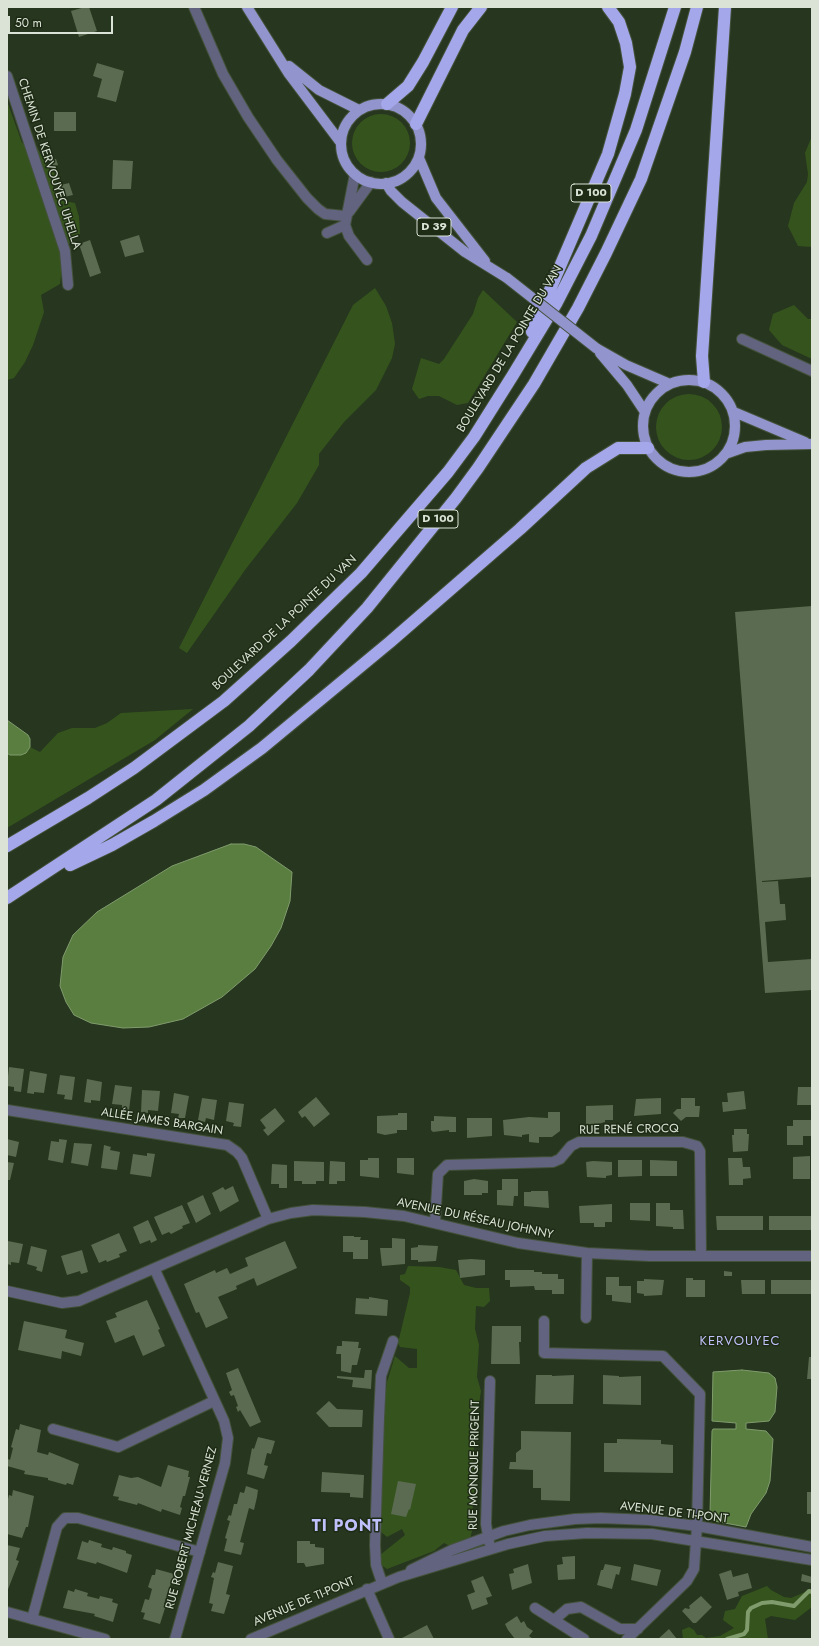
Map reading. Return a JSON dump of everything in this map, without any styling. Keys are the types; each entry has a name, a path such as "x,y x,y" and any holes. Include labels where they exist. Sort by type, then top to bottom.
{"highway":[{"path":"387,104 408,86 452,7"},
{"path":"416,124 463,30 481,7"},
{"name":"D 100","path":"513,376 608,154 626,94 630,67 626,42 619,22 608,7"},
{"name":"BOULEVARD DE LA POINTE DU VAN","path":"7,846 88,798 134,768 224,701 291,641 361,573 452,466 474,437 556,304 604,207 636,130 675,7"},
{"name":"D 100","path":"7,899 156,800 250,726 309,670 367,608 456,498 534,384 578,308 606,253 641,179 685,52 697,7"},
{"path":"704,382 702,356 725,7"},
{"path":"7,899 118,842 198,794 232,771 335,690 520,529 586,468 618,448 648,448"}],"main road":[{"path":"247,7 289,74 341,143"},
{"path":"279,56 291,68 319,90 359,110"},
{"path":"377,104 387,104 399,108 408,114 416,124 420,135 421,146 419,158 406,174 398,180 386,183 371,182 355,174 347,165 342,154 341,143 346,124 359,110 377,104"},
{"name":"D 39","path":"419,158 436,198 487,264"},
{"name":"D 39","path":"386,183 391,191 402,202 465,252 487,264 507,278 596,348 626,365 670,384"},
{"name":"D 39","path":"596,348 627,385 645,412"},
{"path":"682,380 704,382 718,390 728,400 734,412 736,426 734,440 728,453 709,469 697,472 673,470 654,457 648,448 643,430 645,412 655,396 670,384 682,380"},
{"path":"734,412 811,444"},
{"path":"728,453 745,447 766,444 811,444"}],"street":[{"path":"194,7 223,74 248,117 277,160 307,198 318,209 325,214 345,221"},
{"name":"CHEMIN DE KERVOUYEC UHELLA","path":"7,76 65,250 68,285"},
{"path":"355,174 345,221 352,242 367,260"},
{"path":"327,233 345,221 371,182"},
{"path":"742,339 812,371"},
{"name":"ALLÉE JAMES BARGAIN","path":"7,1110 226,1145 237,1152 242,1158 268,1220"},
{"name":"RUE RENÉ CROCQ","path":"435,1222 438,1174 447,1165 554,1162 560,1159 571,1146 578,1142 683,1142 697,1146 700,1151 701,1256"},
{"name":"AVENUE DU RÉSEAU JOHNNY","path":"7,1292 62,1302 79,1302 268,1220 291,1213 326,1210 392,1214 435,1222 518,1243 587,1253 701,1256 812,1256"},
{"path":"586,1318 587,1253"},
{"name":"RUE ROBERT MICHEAU-VERNEZ","path":"155,1270 227,1429 228,1449 175,1639"},
{"path":"544,1321 544,1353 664,1356 700,1394 697,1526 695,1562 691,1576 678,1591 627,1639"},
{"path":"382,1583 376,1560 379,1418 382,1376 393,1341"},
{"name":"RUE MONIQUE PRIGENT","path":"490,1381 487,1537 491,1549"},
{"path":"53,1429 118,1447 214,1401"},
{"path":"32,1619 57,1527 65,1518 78,1518 200,1552"},
{"name":"AVENUE DE TI-PONT","path":"399,1577 440,1555 487,1537 530,1525 575,1519 631,1519 697,1526 812,1547"},
{"name":"AVENUE DE TI-PONT","path":"251,1639 367,1589 399,1577 491,1549 538,1538 587,1532 652,1534 696,1539 812,1560"},
{"name":"AVENUE DE TI-PONT","path":"367,1589 389,1639"},
{"path":"554,1620 567,1609 581,1607 620,1628 638,1629"},
{"path":"535,1608 584,1639"},
{"path":"7,1612 105,1639"}],"shaded area":[{"path":"7,101 22,143 37,147 46,165 59,178 53,187 59,200 75,203 79,217 80,234 70,242 63,259 60,284 41,295 44,312 33,345 25,362 14,378 7,380"},
{"path":"381,114 397,119 405,127 410,143 405,159 397,167 381,172 365,167 357,159 352,143 357,127 365,119"},
{"path":"812,136 812,247 798,246 788,226 794,203 807,182 808,174 805,153"},
{"path":"375,288 386,306 392,323 395,344 392,358 376,390 344,422 319,454 319,465 297,503 245,570 187,653 179,648 353,305"},
{"path":"483,290 517,322 468,403 457,405 439,396 428,396 419,399 412,389 421,358 439,364 444,359 473,314 478,298"},
{"path":"794,305 808,319 812,319 812,359 782,345 769,330 773,314"},
{"path":"689,394 702,397 712,404 719,414 722,427 719,440 712,450 702,457 689,460 676,457 666,450 659,440 656,427 659,414 666,404 676,397"},
{"path":"193,709 155,740 7,828 7,753 11,755 26,753 30,747 40,752 58,733 72,728 95,728 107,723 121,713"},
{"path":"7,720 28,735 30,739 30,747 26,753 21,755 10,755 7,753"},
{"path":"231,844 244,844 256,847 292,872 290,901 281,928 255,969 222,997 183,1019 149,1027 123,1028 91,1023 74,1015 66,1002 60,986 63,957 73,935 97,912 172,866"},
{"path":"408,1266 439,1267 456,1270 464,1285 476,1288 489,1288 490,1301 484,1307 476,1306 475,1329 479,1345 477,1377 481,1391 479,1404 470,1417 475,1434 473,1458 475,1481 472,1515 473,1527 470,1539 450,1546 444,1543 434,1551 387,1569 380,1564 380,1555 405,1535 402,1529 387,1537 380,1531 382,1421 387,1382 395,1356 409,1368 417,1368 417,1349 400,1347 398,1343 410,1293 410,1287 400,1280 400,1275 405,1274"},
{"path":"742,1370 769,1373 775,1378 777,1387 775,1412 769,1421 746,1423 746,1429 766,1431 773,1439 770,1481 766,1493 751,1514 746,1527 714,1521 710,1514 712,1431 713,1429 736,1429 736,1423 712,1421 713,1372"},
{"path":"767,1586 784,1597 791,1598 812,1589 812,1607 795,1620 771,1616 765,1619 768,1639 683,1639 682,1630 689,1627 694,1630 697,1635 702,1635 706,1638 720,1636 734,1628 723,1620 725,1611 735,1609 742,1596"}],"building":[{"path":"89,7 97,31 79,37 71,11"},
{"path":"97,63 124,71 116,102 97,97 102,79 93,76"},
{"path":"54,112 76,112 76,131 54,131"},
{"path":"56,159 58,165 53,167 51,160"},
{"path":"113,160 133,161 131,189 112,189"},
{"path":"69,183 73,195 64,197 61,185"},
{"path":"139,235 144,252 125,257 120,241"},
{"path":"90,240 101,273 90,277 79,244"},
{"path":"812,606 812,877 762,882 778,881 780,904 785,904 786,920 765,922 768,962 812,959 812,990 765,993 735,612"},
{"path":"9,1067 24,1069 21,1092 14,1091 14,1087 7,1086"},
{"path":"30,1071 47,1074 44,1093 27,1093"},
{"path":"60,1075 75,1077 72,1100 64,1099 65,1095 57,1094"},
{"path":"87,1079 102,1082 100,1101 91,1100 91,1103 84,1102"},
{"path":"115,1085 132,1087 129,1110 122,1108 122,1105 112,1104"},
{"path":"798,1087 812,1087 812,1105 797,1105"},
{"path":"142,1090 160,1091 158,1111 148,1110 148,1113 141,1112"},
{"path":"744,1091 746,1109 723,1112 722,1102 728,1102 727,1093"},
{"path":"174,1093 189,1096 185,1118 178,1118 179,1114 171,1113"},
{"path":"316,1097 330,1114 314,1127 305,1116 302,1118 298,1112"},
{"path":"202,1098 217,1100 214,1120 206,1118 205,1122 198,1120"},
{"path":"661,1098 661,1114 634,1116 636,1099"},
{"path":"681,1098 695,1098 695,1106 700,1106 699,1117 686,1117 681,1121 673,1113 677,1109 681,1109"},
{"path":"229,1102 244,1104 241,1127 233,1126 234,1123 226,1121"},
{"path":"613,1105 613,1120 605,1120 605,1122 598,1124 586,1124 586,1106"},
{"path":"275,1108 285,1121 268,1136 263,1130 266,1128 260,1120"},
{"path":"548,1112 560,1112 560,1131 552,1137 539,1137 539,1143 529,1142 529,1134 522,1135 522,1137 504,1135 503,1120 529,1117 548,1118"},
{"path":"398,1113 407,1113 407,1130 397,1130 397,1133 385,1135 377,1133 377,1116 398,1115"},
{"path":"434,1116 456,1117 456,1132 449,1132 449,1130 433,1132 431,1130 431,1121 434,1121"},
{"path":"467,1118 492,1118 492,1136 467,1138"},
{"path":"793,1120 811,1120 811,1136 803,1136 803,1145 787,1145 787,1126 793,1126"},
{"path":"734,1129 747,1129 747,1134 749,1134 748,1151 733,1152 732,1135 734,1135"},
{"path":"7,1139 19,1142 16,1157 7,1155"},
{"path":"59,1139 67,1140 63,1163 48,1160 51,1141 59,1142"},
{"path":"74,1143 92,1144 88,1166 71,1163"},
{"path":"104,1145 111,1147 110,1150 120,1152 117,1170 101,1168"},
{"path":"147,1153 155,1154 151,1177 130,1174 133,1154 147,1156"},
{"path":"810,1156 810,1179 793,1179 793,1157"},
{"path":"368,1158 379,1158 379,1178 360,1176 360,1160 368,1160"},
{"path":"397,1158 414,1158 414,1175 397,1173"},
{"path":"728,1158 742,1158 743,1167 750,1167 751,1178 743,1179 743,1185 729,1185"},
{"path":"618,1160 642,1160 642,1176 618,1177"},
{"path":"650,1160 677,1161 677,1176 650,1176"},
{"path":"294,1161 324,1162 324,1181 316,1181 316,1184 302,1184 302,1181 294,1181"},
{"path":"330,1161 345,1162 345,1181 337,1181 337,1184 329,1184"},
{"path":"7,1162 14,1163 10,1180 7,1180"},
{"path":"586,1162 612,1162 612,1175 606,1176 606,1178 587,1177"},
{"path":"272,1164 287,1165 287,1188 279,1188 279,1184 271,1184"},
{"path":"474,1179 488,1181 488,1193 482,1193 482,1195 464,1195 464,1181"},
{"path":"502,1179 518,1179 518,1196 514,1196 513,1206 497,1205 497,1190 502,1190"},
{"path":"233,1186 239,1201 220,1212 212,1193 223,1187 225,1190"},
{"path":"548,1191 549,1208 524,1206 524,1192"},
{"path":"203,1195 211,1214 196,1223 187,1203"},
{"path":"630,1203 650,1203 650,1221 630,1220"},
{"path":"656,1203 670,1203 670,1210 683,1210 684,1229 656,1226"},
{"path":"612,1204 612,1222 605,1222 605,1227 594,1227 594,1223 580,1223 579,1206"},
{"path":"182,1205 190,1223 182,1226 183,1228 171,1234 169,1232 162,1235 154,1217"},
{"path":"716,1216 763,1216 763,1230 717,1230"},
{"path":"769,1216 812,1216 812,1230 769,1230"},
{"path":"148,1220 157,1240 151,1243 150,1240 140,1244 133,1227"},
{"path":"119,1233 127,1251 119,1254 120,1257 107,1262 106,1260 99,1263 91,1245"},
{"path":"343,1236 361,1237 360,1240 368,1240 368,1259 353,1259 353,1252 343,1252"},
{"path":"392,1238 405,1239 405,1264 382,1266 380,1248 392,1248"},
{"path":"8,1241 23,1244 19,1263 11,1262 11,1265 7,1264"},
{"path":"285,1241 297,1268 257,1286 254,1278 236,1286 237,1289 218,1297 228,1318 206,1328 199,1312 196,1313 184,1284 215,1270 216,1273 227,1268 230,1274 248,1266 245,1258"},
{"path":"418,1245 438,1246 436,1261 418,1262 418,1260 411,1260 411,1248 418,1247"},
{"path":"31,1246 47,1250 42,1272 36,1270 37,1267 27,1264"},
{"path":"82,1250 88,1272 81,1274 80,1271 67,1275 61,1256"},
{"path":"458,1260 485,1260 485,1275 460,1278"},
{"path":"505,1270 534,1270 534,1272 542,1272 542,1274 558,1274 558,1279 564,1279 564,1294 552,1294 552,1290 535,1290 534,1286 510,1287 510,1280 505,1280"},
{"path":"724,1271 732,1272 732,1276 724,1276"},
{"path":"606,1277 619,1277 619,1286 631,1286 631,1303 612,1301 612,1295 606,1295"},
{"path":"686,1278 693,1278 693,1280 705,1280 705,1297 686,1297"},
{"path":"644,1279 664,1280 662,1295 644,1296 644,1294 637,1293 637,1281 644,1281"},
{"path":"741,1280 765,1280 765,1294 742,1294"},
{"path":"771,1280 812,1280 812,1294 771,1294"},
{"path":"369,1297 388,1300 387,1316 355,1314 356,1298 369,1299"},
{"path":"147,1300 160,1329 158,1330 165,1346 143,1356 134,1335 115,1343 106,1321 117,1317 115,1313"},
{"path":"24,1321 67,1330 65,1338 84,1343 81,1356 62,1351 61,1359 18,1350"},
{"path":"492,1326 521,1326 521,1342 519,1342 520,1364 491,1364"},
{"path":"342,1341 359,1342 358,1348 361,1348 357,1365 352,1365 351,1373 341,1371 341,1354 336,1354 337,1346 342,1346"},
{"path":"809,1357 812,1357 812,1379 807,1379"},
{"path":"238,1368 261,1422 250,1427 240,1410 238,1412 236,1407 238,1406 234,1395 231,1396 229,1392 232,1390 226,1373"},
{"path":"365,1370 372,1370 371,1389 352,1387 353,1380 337,1378 337,1376 364,1378"},
{"path":"536,1375 574,1375 573,1404 535,1404"},
{"path":"603,1375 619,1377 641,1376 641,1405 603,1404"},
{"path":"329,1401 337,1409 363,1410 362,1427 329,1427 316,1413"},
{"path":"20,1424 41,1430 37,1452 48,1455 49,1452 79,1464 73,1485 67,1483 66,1485 48,1480 48,1478 24,1474 25,1471 7,1466 8,1459 10,1460 13,1448 11,1447 16,1429 19,1430"},
{"path":"521,1431 571,1432 570,1501 541,1500 541,1488 533,1488 533,1470 509,1469 510,1462 516,1462 516,1453 521,1449"},
{"path":"258,1437 275,1441 271,1454 267,1453 264,1465 268,1466 264,1479 247,1474 252,1448 254,1449"},
{"path":"617,1439 661,1440 661,1444 673,1445 673,1473 604,1472 604,1443 617,1443"},
{"path":"168,1465 189,1471 188,1477 190,1477 185,1496 183,1496 180,1507 182,1508 180,1515 162,1509 161,1512 138,1503 137,1505 118,1500 119,1497 113,1496 119,1475 131,1478 138,1477 161,1487"},
{"path":"322,1472 364,1475 363,1498 350,1497 350,1493 321,1492"},
{"path":"398,1481 416,1484 410,1510 409,1509 406,1517 391,1514"},
{"path":"246,1486 258,1490 254,1510 249,1508 240,1542 244,1543 241,1555 224,1551 227,1539 225,1538 230,1521 227,1520 229,1515 231,1516 234,1504 237,1504 240,1492 244,1493"},
{"path":"13,1490 34,1496 28,1527 26,1527 22,1538 7,1534 7,1503 9,1495 12,1496"},
{"path":"807,1492 812,1492 812,1514 807,1514"},
{"path":"89,1540 102,1544 101,1547 112,1550 113,1547 126,1551 126,1553 132,1555 127,1573 97,1562 96,1564 77,1559 82,1541 88,1543"},
{"path":"297,1541 310,1541 310,1544 315,1544 315,1547 324,1548 324,1564 306,1567 304,1563 297,1563"},
{"path":"7,1545 20,1548 16,1560 19,1561 7,1592"},
{"path":"575,1556 575,1579 558,1580 557,1565 563,1564 562,1557"},
{"path":"218,1562 233,1566 226,1594 230,1595 224,1614 211,1611 213,1604 209,1603 214,1578 211,1577 213,1572 215,1573"},
{"path":"528,1564 532,1583 512,1590 509,1574 514,1573 513,1569"},
{"path":"605,1564 621,1567 619,1575 616,1574 612,1589 597,1585 601,1570 603,1570"},
{"path":"634,1564 661,1570 657,1586 631,1580"},
{"path":"156,1569 174,1574 164,1604 166,1605 160,1624 143,1619 145,1613 141,1612 145,1599 149,1600 152,1589 148,1587 152,1575 155,1575"},
{"path":"731,1570 733,1577 748,1573 752,1588 738,1592 739,1596 727,1600 719,1574"},
{"path":"802,1574 812,1577 811,1583 801,1581"},
{"path":"483,1576 492,1596 486,1598 488,1604 472,1610 467,1595 475,1592 471,1581"},
{"path":"75,1589 88,1593 87,1596 99,1599 100,1596 113,1599 112,1602 118,1604 113,1622 94,1616 95,1614 63,1608 68,1590 74,1592"},
{"path":"701,1596 712,1607 696,1623 693,1623 682,1611 685,1608 689,1609 689,1606"},
{"path":"517,1616 521,1623 524,1621 527,1627 533,1631 529,1636 533,1639 515,1639 508,1630 505,1624"},
{"path":"427,1625 434,1639 402,1639 402,1638"},
{"path":"669,1629 677,1639 658,1639"}],"waterway":[{"path":"727,1639 744,1634 747,1630 748,1612 751,1608 762,1603 772,1602 794,1606 809,1591 812,1592"}],"district":[{"name":"KERVOUYEC","path":"740,1342"},
{"name":"TI PONT","path":"347,1527"}]}
